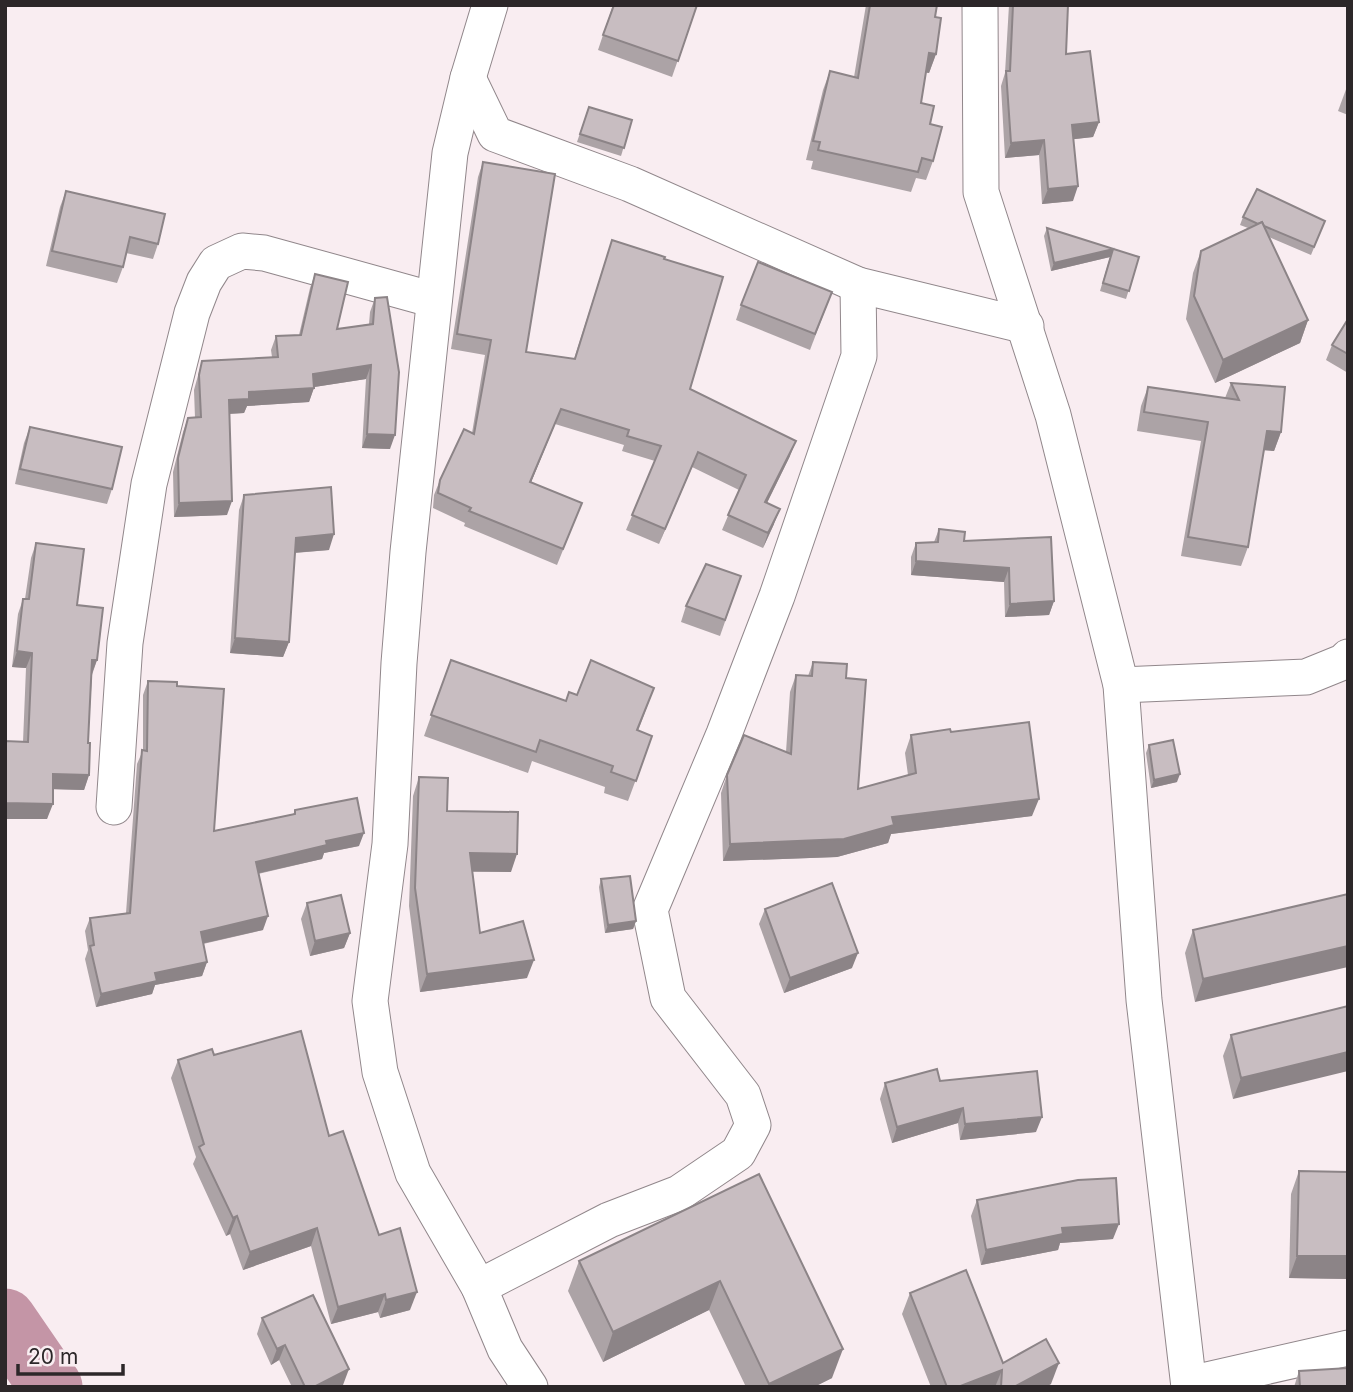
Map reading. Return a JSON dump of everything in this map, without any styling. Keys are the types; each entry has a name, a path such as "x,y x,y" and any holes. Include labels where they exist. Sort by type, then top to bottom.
{"street":[{"path":"490,5 468,78 450,153 400,649 390,844 370,1001 380,1072 413,1173 479,1287 505,1349 530,1387"},
{"path":"980,5 981,192 1054,415 1121,685 1144,1000 1189,1385 1348,1348"},
{"path":"468,78 495,134"},
{"path":"450,153 495,134 630,184 858,285 1026,326"},
{"path":"114,807 125,643 149,484 192,313 204,282 216,263 242,251 264,253 434,300"},
{"path":"479,1287 609,1220 679,1193 738,1153 753,1125 743,1094 668,998 650,910 724,734 772,609 855,368 859,355 858,285"},
{"path":"1121,685 1306,677 1343,662 1348,657"}],"building":[{"path":"614,5 697,5 678,61 603,35"},
{"path":"870,5 937,5 935,17 941,18 936,54 929,53 921,103 934,106 930,124 942,127 933,161 922,158 918,172 818,150 820,142 813,141 830,71 858,78"},
{"path":"1013,5 1068,5 1066,54 1090,51 1099,122 1072,125 1078,186 1048,189 1044,140 1011,143 1006,71 1010,71"},
{"path":"589,107 632,120 624,148 580,134"},
{"path":"483,162 555,174 526,352 575,359 612,240 723,277 690,389 796,441 765,502 780,509 768,533 728,515 746,475 698,452 665,529 632,515 661,446 627,436 629,430 561,409 530,482 582,503 563,549 469,511 471,508 438,493 440,480 464,429 474,434 491,340 457,334"},
{"path":"1257,189 1325,221 1314,247 1264,226 1262,222 1258,224 1243,217"},
{"path":"66,191 165,214 158,244 130,237 123,267 52,251"},
{"path":"1262,222 1308,320 1223,360 1194,296 1201,251"},
{"path":"1047,228 1139,257 1129,291 1103,283 1113,249 1054,263"},
{"path":"758,262 832,292 815,334 741,305"},
{"path":"315,274 348,282 337,329 373,324 375,298 387,297 399,372 395,435 367,434 371,365 313,374 314,388 249,392 249,399 229,400 232,501 179,503 178,458 188,418 201,417 199,375 202,361 278,357 276,336 301,335"},
{"path":"1348,319 1348,354 1332,345"},
{"path":"1231,383 1285,387 1281,432 1267,431 1248,547 1188,537 1208,422 1144,412 1148,387 1239,400"},
{"path":"30,427 122,447 112,489 20,469"},
{"path":"331,487 334,534 296,538 289,642 235,638 244,495"},
{"path":"939,529 965,532 964,541 1051,537 1054,601 1010,604 1009,568 916,561 916,543 938,542"},
{"path":"36,543 84,549 77,605 103,608 97,660 92,660 89,775 53,774 53,804 5,803 5,741 28,742 32,653 17,651 23,599 29,599"},
{"path":"706,564 741,576 725,620 686,606"},
{"path":"451,660 566,701 569,692 577,695 591,660 654,688 637,730 652,736 636,781 611,772 613,766 540,740 536,752 431,715"},
{"path":"813,662 847,664 846,678 866,680 858,789 916,773 911,735 1029,722 1039,799 892,817 894,825 844,839 730,844 727,775 744,735 791,754 796,675 812,676"},
{"path":"148,681 224,689 214,831 295,814 295,810 357,798 364,833 326,841 327,845 256,862 268,916 201,932 207,962 155,973 157,981 101,994 90,946 94,945 90,918 130,913 142,750 147,751"},
{"path":"1173,740 1180,774 1154,780 1149,745"},
{"path":"419,777 448,778 447,811 518,812 517,854 470,853 480,933 523,921 534,960 427,974 415,888"},
{"path":"630,876 636,921 608,925 601,879"},
{"path":"832,883 858,953 790,978 765,909"},
{"path":"1348,894 1348,946 1203,979 1193,930"},
{"path":"341,895 350,933 315,941 307,903"},
{"path":"1348,1006 1348,1052 1241,1078 1231,1035"},
{"path":"301,1031 329,1136 343,1131 379,1235 400,1228 417,1292 386,1300 385,1294 338,1307 317,1228 250,1252 237,1216 233,1218 199,1147 204,1144 178,1060 212,1049 214,1055"},
{"path":"937,1069 940,1081 1037,1071 1042,1117 965,1124 963,1108 897,1127 885,1083"},
{"path":"1299,1171 1348,1172 1348,1256 1297,1256"},
{"path":"759,1174 843,1349 769,1384 720,1281 613,1332 579,1261"},
{"path":"1116,1178 1119,1224 1062,1228 1063,1234 986,1250 977,1200 1078,1180"},
{"path":"966,1270 1003,1363 1046,1339 1059,1363 1014,1387 1001,1387 1002,1370 958,1387 947,1387 910,1293"},
{"path":"313,1295 349,1369 314,1387 305,1387 285,1345 277,1349 262,1318"},
{"path":"1348,1368 1348,1387 1300,1387 1299,1371"}],"waterway":[{"path":"5,1320 51,1387"}]}
